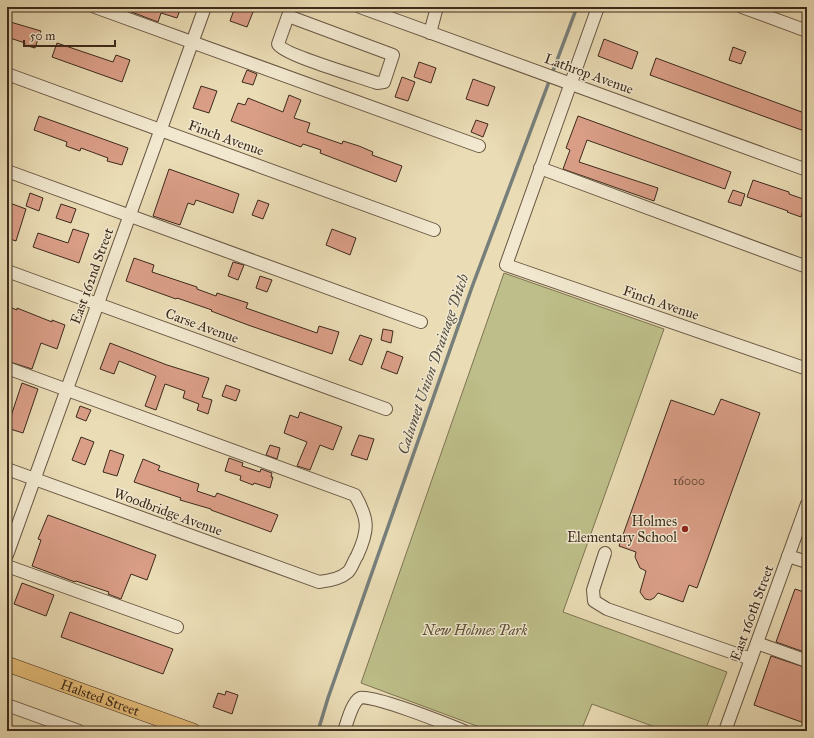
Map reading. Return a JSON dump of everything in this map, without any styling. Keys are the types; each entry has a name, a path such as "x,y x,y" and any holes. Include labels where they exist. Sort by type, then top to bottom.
{"main road":[{"name":"Halsted Street","path":"7,664 193,731"}],"street":[{"path":"95,7 479,146"},
{"name":"East 162nd Street","path":"7,555 205,7"},
{"name":"Lathrop Avenue","path":"360,7 807,170"},
{"path":"430,33 437,7"},
{"path":"598,7 566,82 540,168 807,267"},
{"path":"742,7 807,31"},
{"path":"290,11 393,55 384,82 377,83 297,56 279,47 278,44 290,11"},
{"name":"Finch Avenue","path":"7,74 434,230"},
{"name":"Finch Avenue","path":"540,168 506,265 807,369"},
{"path":"7,171 422,322"},
{"name":"Carse Avenue","path":"7,271 386,409"},
{"path":"7,368 67,390"},
{"name":"Woodbridge Avenue","path":"7,469 319,582 334,580 348,572 360,548 367,528 362,507 355,495 67,390"},
{"name":"East 160th Street","path":"727,730 807,504"},
{"path":"604,552 593,590 594,601 607,609 751,660"},
{"path":"788,556 807,562"},
{"path":"7,566 177,627"},
{"path":"757,643 807,661"},
{"path":"344,731 354,702 365,697 380,700 464,731"},
{"path":"7,705 79,731"}],"green space":[{"name":"New Holmes Park","path":"504,273 664,329 563,612 727,672 705,731 666,731 592,704 581,731 490,731 361,683"}],"building":[{"path":"121,7 181,7 177,18 161,13 158,22"},
{"path":"235,7 255,7 247,27 230,21"},
{"path":"7,21 41,31 35,48 24,45 25,43 7,37"},
{"path":"604,39 638,52 632,69 598,56"},
{"path":"57,43 113,62 116,55 130,60 122,82 52,57"},
{"path":"733,47 746,52 741,64 729,60"},
{"path":"656,58 807,114 807,132 650,75"},
{"path":"419,62 436,68 431,83 414,77"},
{"path":"247,70 257,74 253,85 242,82"},
{"path":"402,77 415,82 408,101 395,97"},
{"path":"473,79 495,87 488,106 466,99"},
{"path":"201,86 217,91 209,113 193,108"},
{"path":"289,95 301,100 294,118 310,123 307,132 342,144 343,141 359,146 373,152 372,155 402,166 396,182 320,153 321,150 303,144 301,147 231,121 238,103 245,105 248,98 283,112"},
{"path":"39,116 128,148 122,165 107,161 108,158 81,148 80,151 66,146 67,142 34,130"},
{"path":"578,116 731,172 725,189 587,140 579,162 658,188 654,201 563,169 570,150 566,148"},
{"path":"476,120 488,124 483,137 471,132"},
{"path":"169,169 239,194 233,213 196,200 194,205 188,203 180,225 153,216"},
{"path":"753,180 789,192 789,194 806,200 801,217 747,197"},
{"path":"733,190 745,194 741,206 728,202"},
{"path":"30,193 43,198 39,211 26,206"},
{"path":"258,200 269,204 263,219 252,215"},
{"path":"7,202 26,209 16,241 7,238"},
{"path":"61,204 76,209 71,223 56,218"},
{"path":"73,229 89,234 79,263 33,247 38,233 68,243"},
{"path":"332,229 356,238 350,255 326,245"},
{"path":"134,258 154,265 152,272 197,287 197,289 216,296 217,293 248,303 246,308 317,333 319,326 339,332 332,354 248,325 211,311 212,310 126,281"},
{"path":"233,262 244,265 238,280 228,276"},
{"path":"260,276 272,280 267,292 256,288"},
{"path":"7,306 17,310 17,308 52,322 52,320 65,325 57,349 41,343 32,369 7,361"},
{"path":"383,329 393,331 391,343 381,340"},
{"path":"360,335 372,339 362,365 349,360"},
{"path":"110,343 167,365 209,378 202,397 212,400 208,414 197,410 199,404 183,398 185,391 165,384 156,410 145,406 156,376 119,361 114,374 100,369"},
{"path":"387,351 403,357 397,374 381,368"},
{"path":"22,383 38,389 23,433 7,428"},
{"path":"226,385 240,390 236,401 222,396"},
{"path":"721,399 760,413 697,588 689,585 683,602 658,593 650,600 645,599 640,592 646,571 640,568 635,557 636,552 619,546 671,400 714,415"},
{"path":"80,406 91,410 86,421 76,417"},
{"path":"300,412 342,427 333,450 320,445 310,470 297,466 307,442 284,433 290,415 298,418"},
{"path":"359,435 374,439 367,460 351,455"},
{"path":"81,437 94,442 85,465 72,460"},
{"path":"270,445 280,448 277,459 266,455"},
{"path":"110,450 124,455 117,476 103,472"},
{"path":"229,458 243,463 242,466 260,472 261,469 272,473 271,477 273,477 270,488 254,483 253,485 240,480 241,476 225,471"},
{"path":"143,459 160,466 158,470 199,484 197,491 215,497 217,493 278,515 271,532 134,482"},
{"path":"48,515 156,555 147,580 131,574 121,599 108,594 109,592 76,581 75,582 32,566 41,540 38,539"},
{"path":"22,583 54,595 46,616 14,604"},
{"path":"795,589 807,593 807,653 776,642"},
{"path":"70,612 173,649 163,674 61,637"},
{"path":"771,656 807,668 807,724 754,705"},
{"path":"226,691 238,695 232,714 213,707 218,693 225,695"}],"waterway":[{"name":"Calumet Union Drainage Ditch","path":"318,731 328,698 472,287 577,7"}],"place":[{"name":"Holmes Elementary School","path":"685,529"}]}
